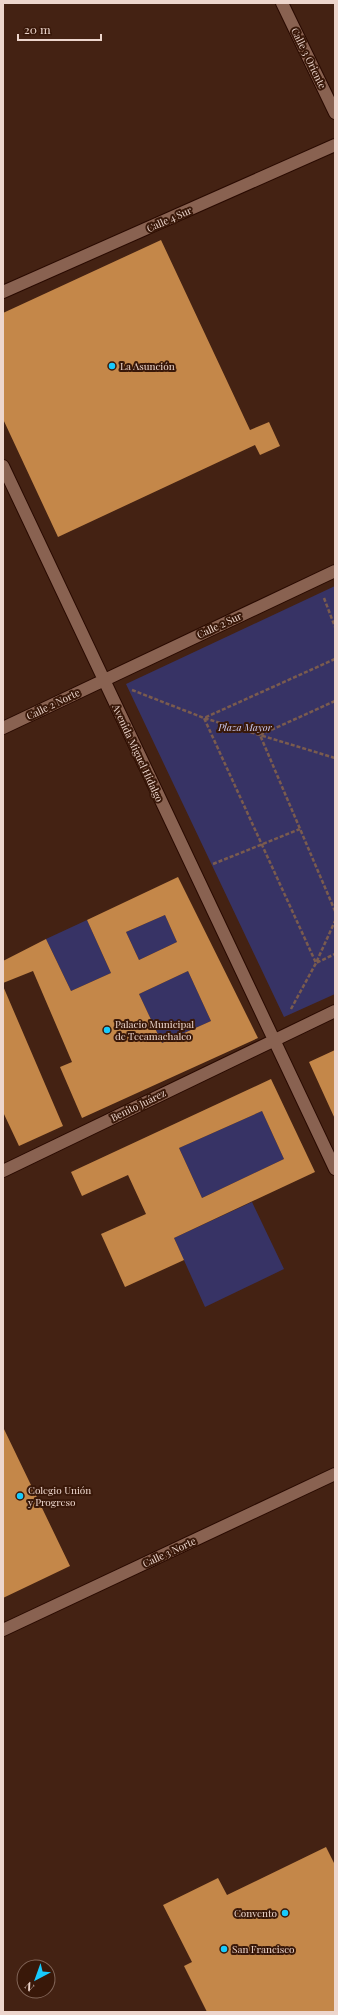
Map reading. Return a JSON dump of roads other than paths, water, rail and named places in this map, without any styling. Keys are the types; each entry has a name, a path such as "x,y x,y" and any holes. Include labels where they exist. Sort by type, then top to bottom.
{"street":[{"name":"Calle 3 Oriente","path":"282,3 335,114"},
{"name":"Calle 4 Sur","path":"3,292 335,145"},
{"name":"Avenida Miguel Hidalgo","path":"3,466 335,1169"},
{"name":"Calle 2 Sur","path":"104,679 335,571"},
{"name":"Calle 2 Norte","path":"3,728 104,679"},
{"name":"Benito Juárez","path":"3,1171 335,1011"},
{"name":"Calle 3 Norte","path":"3,1630 335,1474"}],"place":[{"name":"La Asunción","path":"112,366"},
{"name":"Palacio Municipal de Tecamachalco","path":"107,1030"},
{"name":"Colegio Unión y Progreso","path":"20,1496"},
{"name":"Convento","path":"285,1913"},
{"name":"San Francisco","path":"224,1949"}],"park label":[{"name":"Plaza Mayor","path":"245,727"}]}
